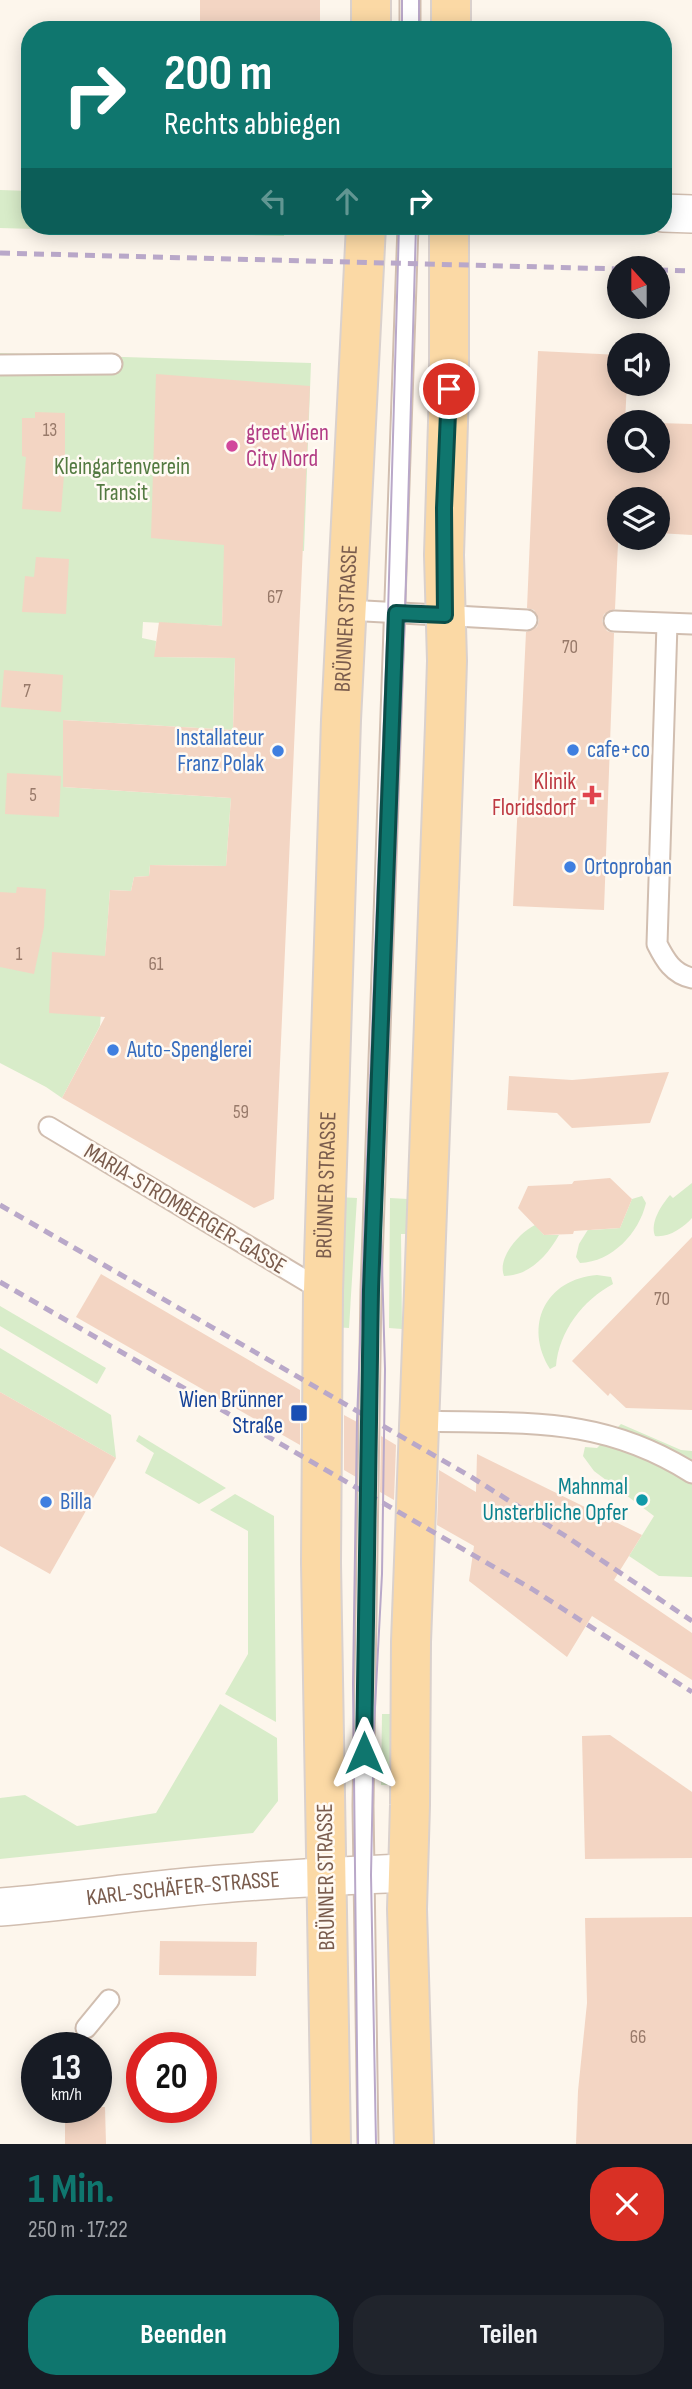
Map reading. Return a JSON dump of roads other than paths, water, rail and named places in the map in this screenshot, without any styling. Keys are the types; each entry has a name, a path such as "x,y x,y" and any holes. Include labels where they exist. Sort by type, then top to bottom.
{"main road":[{"path":"371,0 371,21"},
{"path":"451,0 451,21"},
{"name":"BRÜNNER STRASSE","path":"331,2144 321,1563 323,1291 341,720 366,235"},
{"path":"414,2144 407,1873 411,1642 445,725 444,543 449,389 449,235"}],"street":[{"path":"672,213 692,214"},
{"name":"KARL-SCHÄFER-STRASSE","path":"0,1907 185,1887 407,1873"}],"lane":[{"path":"410,0 410,21"},
{"path":"368,2144 364,1698 371,1290 408,235"},
{"path":"0,365 112,364"},
{"path":"347,611 527,620"},
{"path":"614,621 692,624"},
{"path":"667,624 657,944 674,970 692,978"},
{"name":"MARIA-STROMBERGER-GASSE","path":"49,1127 323,1291"},
{"path":"419,1421 545,1423 590,1430 648,1449 692,1473"},
{"path":"86,2028 109,2000"}],"tram line":[{"path":"402,0 402,21"},
{"path":"419,0 419,21"},
{"path":"358,2144 353,1684 357,1421 388,613 399,235"},
{"path":"376,2144 371,1875 374,1726 382,1574 385,1369 381,1230 405,613 416,235"}],"railway":[{"path":"0,253 607,269"},
{"path":"670,270 692,271"},
{"path":"0,1205 468,1475 564,1535 692,1621"},
{"path":"0,1282 532,1589 692,1692"}],"place":[{"name":"greet Wien City Nord","path":"232,446"},
{"name":"cafe+co","path":"573,750"},
{"name":"Installateur Franz Polak","path":"278,751"},
{"name":"Klinik Floridsdorf","path":"592,795"},
{"name":"Ortoproban","path":"570,867"},
{"name":"Auto-Spenglerei","path":"113,1050"},
{"name":"Wien Brünner Straße","path":"299,1413"},
{"name":"Mahnmal Unsterbliche Opfer","path":"642,1500"},
{"name":"Billa","path":"46,1502"}],"park label":[{"name":"Kleingartenverein Transit","path":"122,480"}]}
